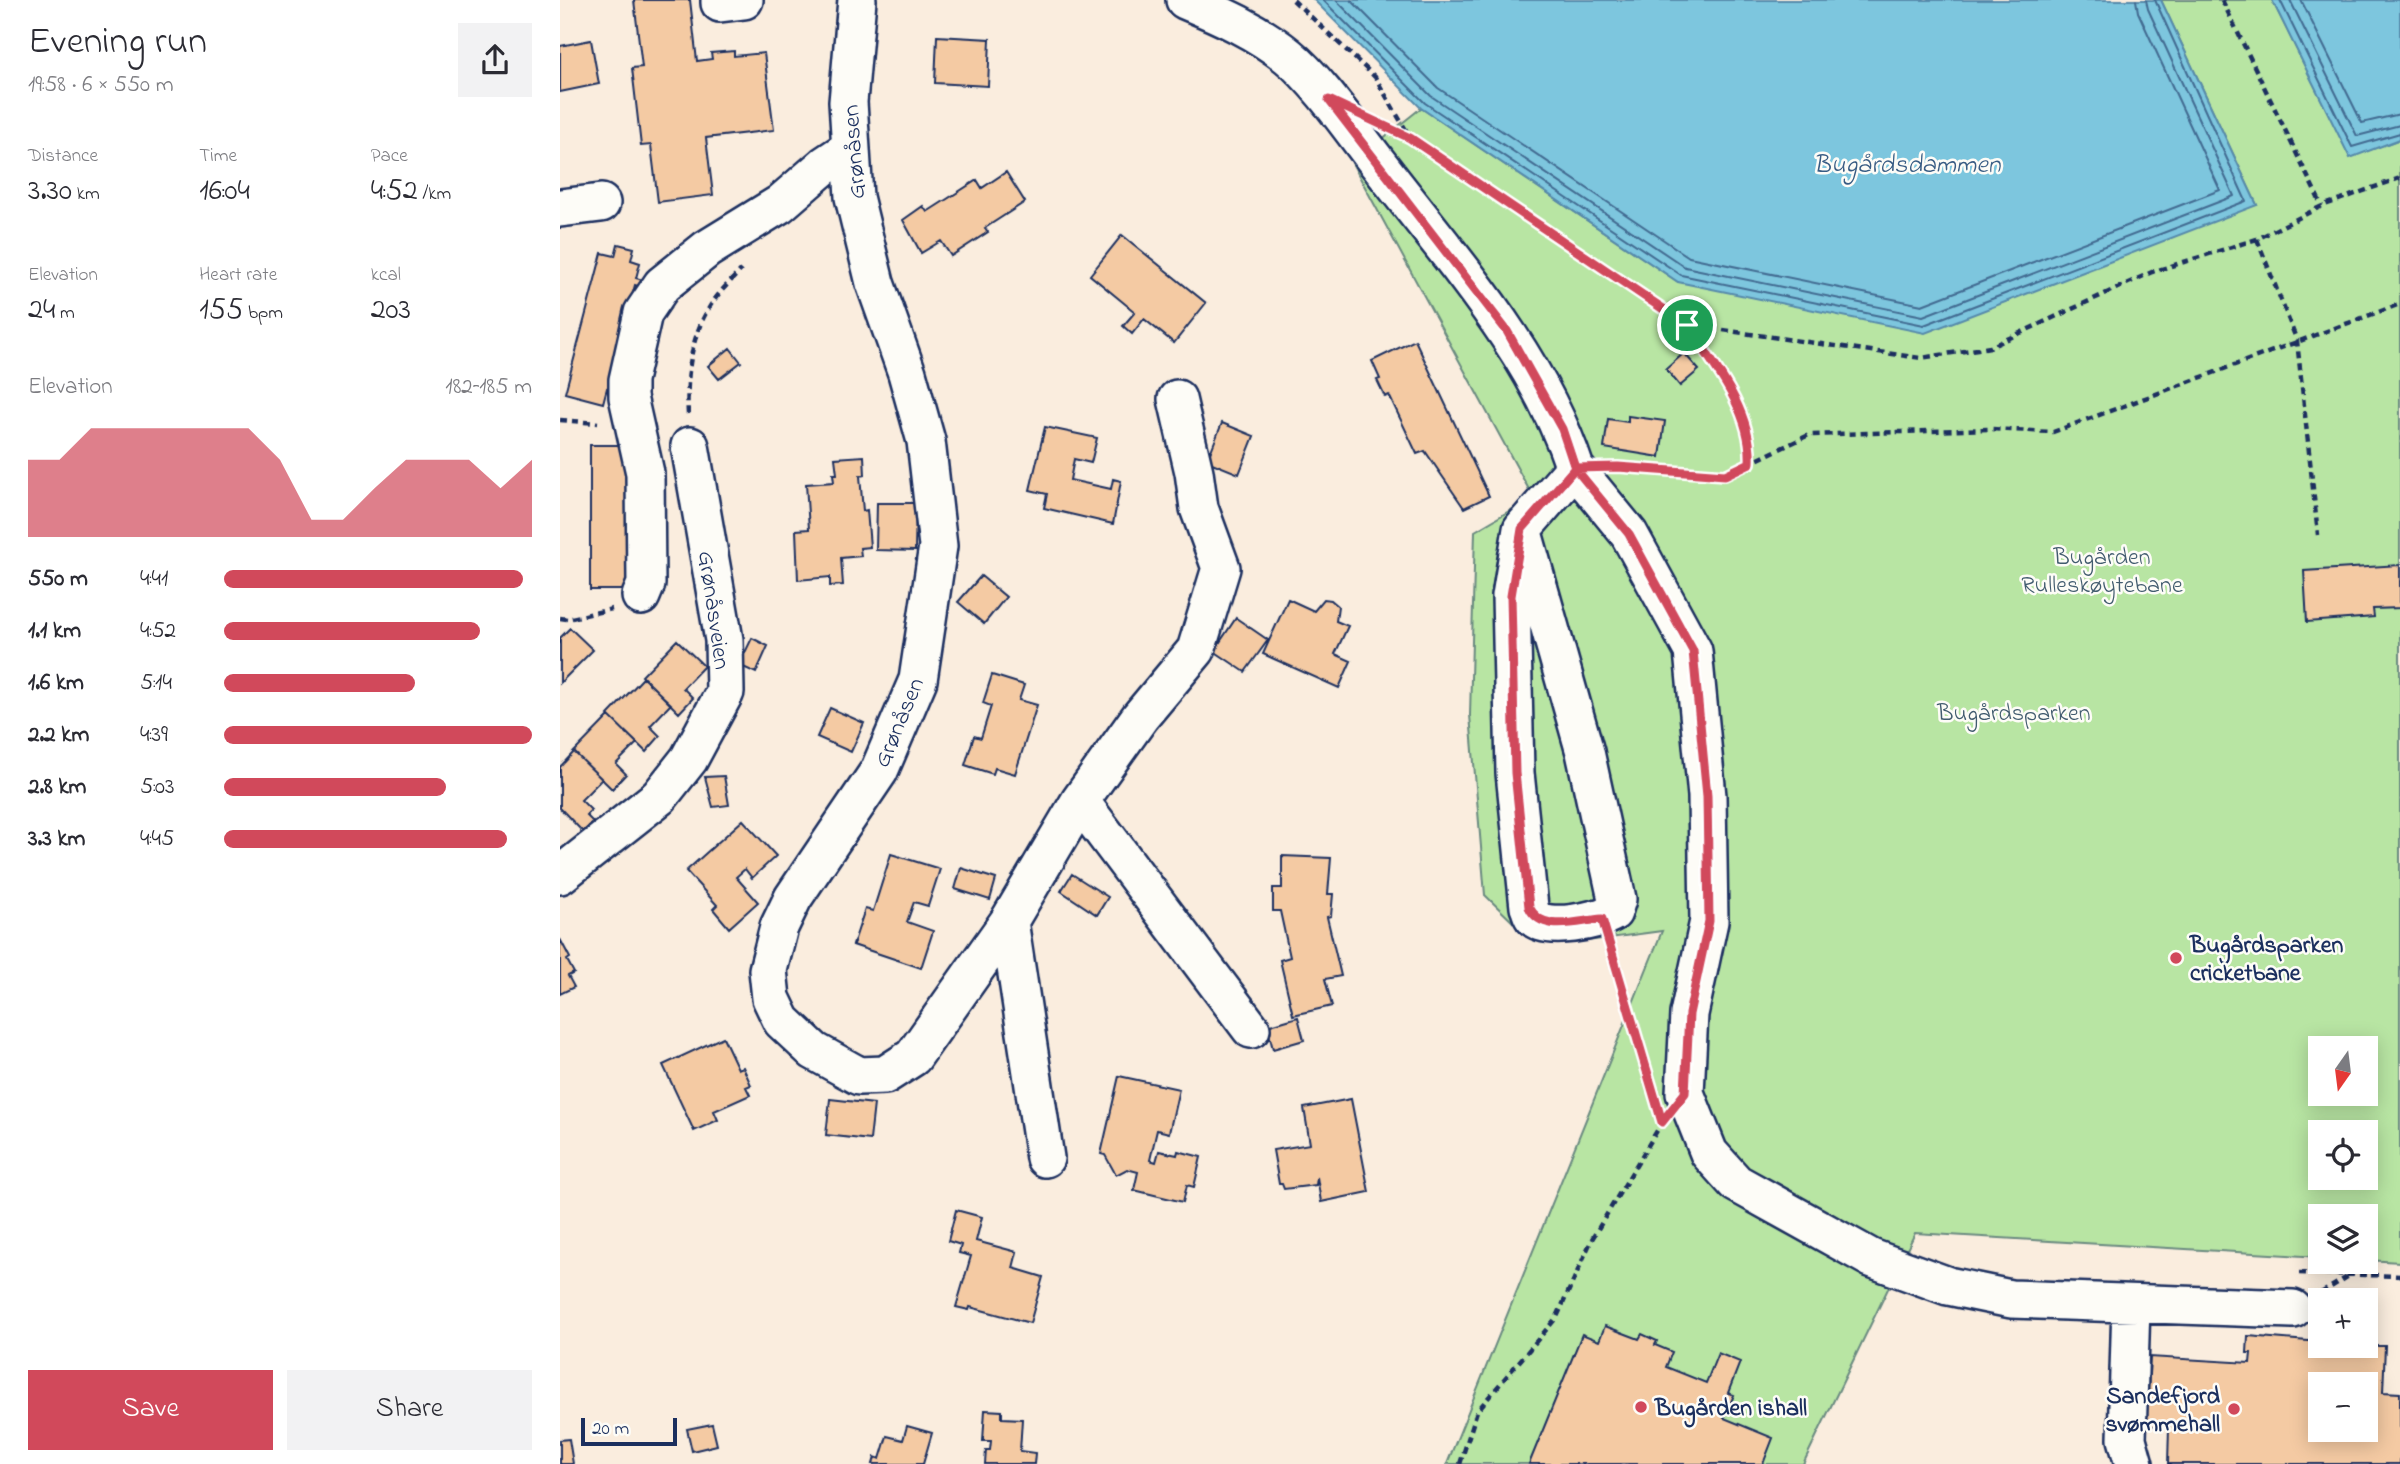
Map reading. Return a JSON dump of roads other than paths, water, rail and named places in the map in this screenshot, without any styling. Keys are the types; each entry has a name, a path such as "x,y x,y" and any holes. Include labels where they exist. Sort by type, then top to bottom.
{"street":[{"path":"720,0 720,3 744,0"},
{"name":"Grønåsen","path":"857,0 848,102 854,197 875,283 907,373 926,441 938,546 918,680 879,771 793,898 779,927 768,970 771,998 782,1021 814,1051 859,1076 885,1075 913,1057 1009,921 1080,801 1140,717 1196,650 1221,568 1199,508 1194,472 1177,399"},
{"path":"1185,0 1233,20 1289,56 1329,100 1507,331 1562,429 1575,468 1629,534 1693,651 1707,796 1709,921 1689,1014 1685,1093 1709,1153 1736,1183 1871,1258 1948,1286 2011,1299 2293,1309"},
{"path":"641,596 646,584 645,473 628,397 628,380 643,313 662,285 706,249 780,204 825,165 849,149"},
{"path":"560,208 601,203"},
{"name":"Grønåsveien","path":"560,875 659,797 689,758 725,692 724,640 690,446"},
{"path":"1532,517 1617,899 1613,912 1602,919 1548,925 1534,918 1529,907 1515,773 1512,609 1532,517 1575,468"},
{"path":"1080,801 1251,1029"},
{"path":"1009,921 1045,1158"},
{"path":"2131,1304 2127,1439 2134,1464"}],"water":[{"name":"Bugårdsdammen","path":"1314,0 2161,0 2257,205 1925,333 1678,282 1421,108"},
{"path":"2272,0 2400,0 2400,139 2350,158"}],"place":[{"name":"Bugårdsparken cricketbane","path":"2176,958"},
{"name":"Bugården ishall","path":"1641,1407"},
{"name":"Sandefjord svømmehall","path":"2234,1409"}],"park label":[{"name":"Bugården Rulleskøytebane","path":"2102,570"},
{"name":"Bugårdsparken","path":"2014,712"}]}
